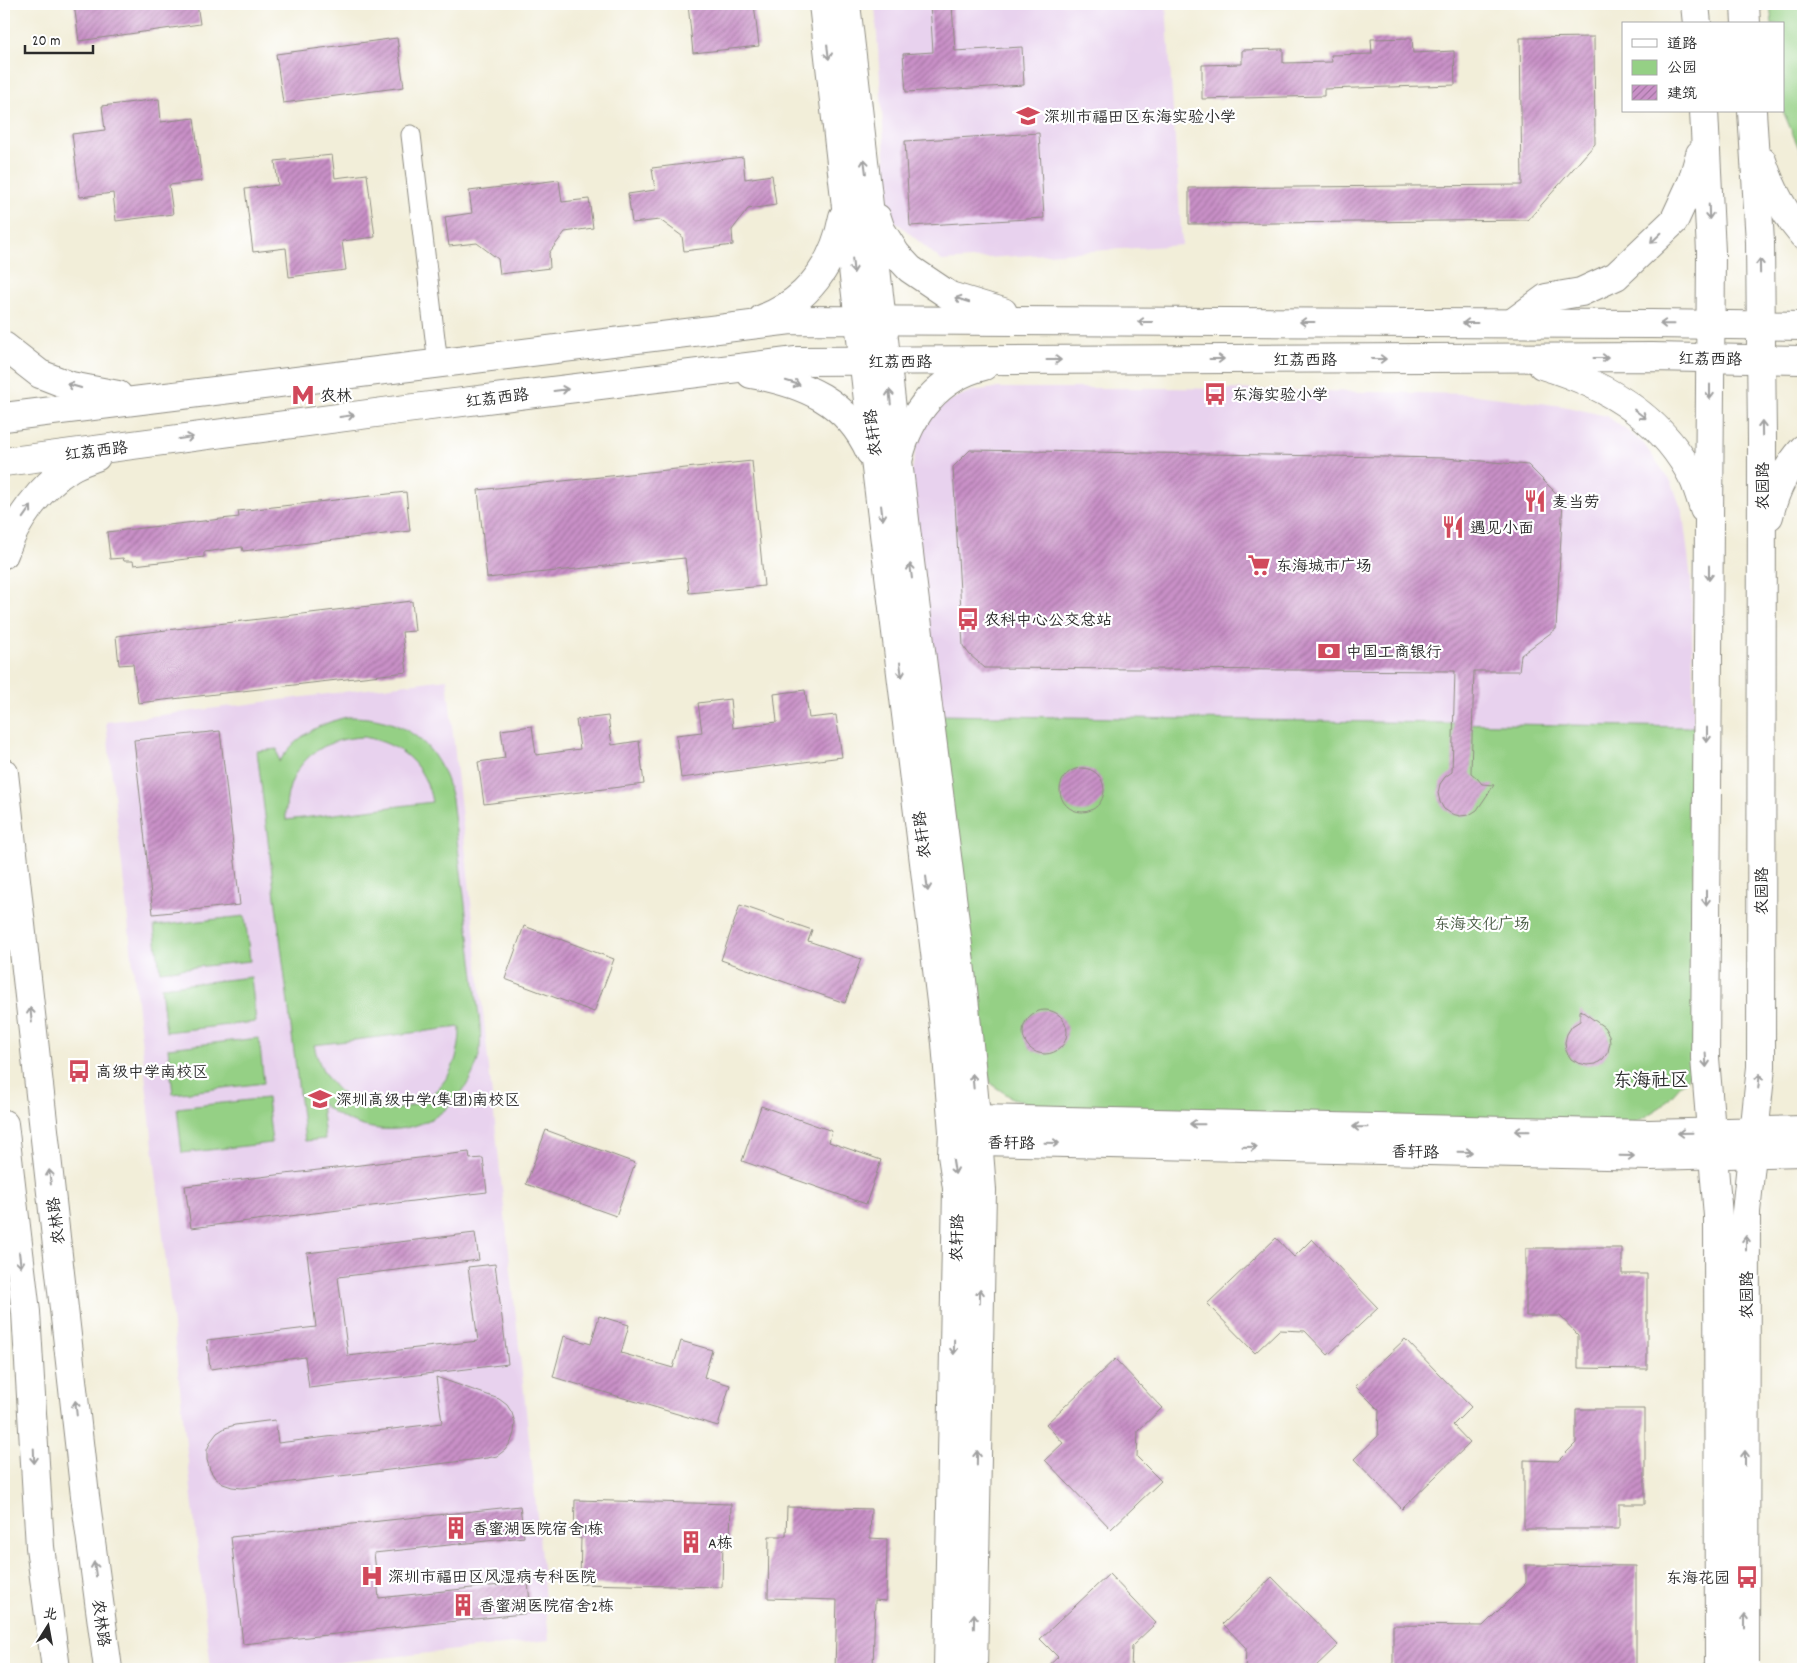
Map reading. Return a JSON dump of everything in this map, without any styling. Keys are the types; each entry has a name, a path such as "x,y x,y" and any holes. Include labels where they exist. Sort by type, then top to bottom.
{"main road":[{"name":"农轩路","path":"823,4 857,197"},
{"name":"农轩路","path":"846,4 857,197 906,621 946,1043 982,1190 973,1669"},
{"path":"1695,4 1697,22"},
{"path":"1745,4 1746,22"},
{"name":"农园路","path":"1745,1669 1746,1212 1760,1067 1761,325 1760,242 1752,112"},
{"path":"1512,323 1546,298 1580,292 1616,276 1674,221 1692,182 1705,122"},
{"name":"农园路","path":"1705,122 1711,252 1706,1058 1718,1226 1719,1669"},
{"path":"1754,139 1770,185 1794,225 1803,235"},
{"path":"743,326 776,314 802,296 832,254 840,232 857,197 896,254 910,269 950,296 990,309 1043,321"},
{"name":"红荔西路","path":"4,418 791,320 1803,326"},
{"path":"4,346 40,374 72,386 108,394 156,398"},
{"path":"1517,358 1568,373 1613,394 1650,421 1675,450 1694,481 1709,524"},
{"name":"红荔西路","path":"4,462 406,408 796,361 1517,358 1803,360"},
{"path":"710,372 776,378 804,386 826,399 847,417 887,464 925,404 947,381 974,368 1005,360"},
{"path":"4,554 9,538 33,504 46,488 70,468 98,456 138,444"},
{"path":"1762,547 1774,496 1792,461 1803,449"},
{"name":"农林路","path":"4,773 85,1496 108,1669"},
{"path":"4,1124 26,1312 40,1546 56,1669"},
{"name":"香轩路","path":"969,1131 1650,1156 1712,1143 1753,1142 1803,1130"},
{"name":"农轩路","path":"948,1669 957,1188 952,1155 969,1131"},
{"name":"香轩路","path":"1753,1142 1803,1152"}],"street":[{"path":"411,135 438,364"}],"shaded area":[{"name":"深圳市福田区东海实验小学","path":"875,4 1166,4 1182,245 942,261 889,216"},
{"name":"东海城市广场","path":"994,388 1169,388 1469,394 1563,406 1607,416 1643,443 1672,483 1683,514 1691,580 1694,727 938,715 910,479 919,433 929,418 948,401 972,391"},
{"name":"深圳高级中学(集团)南校区","path":"447,679 533,1475 549,1640 280,1669 211,1669 106,722"}],"green space":[{"path":"1770,4 1803,4 1803,158 1783,112 1784,22 1772,22"},
{"name":"东海文化广场","path":"938,715 1694,727 1696,1055 1689,1076 1662,1106 1630,1126 1069,1111 1015,1100 991,1084 980,1051"},
{"path":"347,717 367,718 402,728 429,748 439,762 446,779 452,799 480,1025 480,1044 477,1063 466,1087 450,1105 431,1119 410,1127 388,1129 365,1126 342,1118 321,1103 325,1139 305,1141 257,751 277,749 279,762 293,745 308,732 327,723","holes":["364,737 390,745 410,758 424,777 432,802 286,820 286,802 290,786 296,772 306,760 331,743","460,1027 455,1060 441,1085 420,1102 395,1109 370,1107 346,1096 326,1076 314,1045"]},
{"path":"245,916 250,961 160,971 154,926"},
{"path":"251,977 256,1022 166,1032 161,987"},
{"path":"259,1038 264,1083 173,1094 168,1048"},
{"path":"267,1098 272,1143 182,1153 177,1108"}],"building":[{"path":"74,4 197,4 200,24 79,41"},
{"path":"688,4 754,4 759,46 693,53"},
{"path":"930,4 952,4 955,51 1022,47 1024,85 906,92 903,54 933,52"},
{"path":"1594,37 1595,144 1528,220 1189,224 1189,188 1522,185 1520,38"},
{"path":"397,38 404,87 283,103 276,54"},
{"path":"1412,38 1413,53 1454,51 1455,85 1324,89 1324,96 1202,99 1202,65 1242,64 1242,50 1283,49 1283,63 1332,62 1331,55 1372,54 1371,39"},
{"path":"159,99 161,122 194,118 202,181 169,185 173,214 116,221 113,193 80,197 72,134 105,130 102,106"},
{"path":"1039,133 1044,218 910,226 905,141"},
{"path":"332,155 335,178 367,174 375,237 342,241 346,270 289,277 286,248 253,252 245,189 278,185 275,161"},
{"path":"743,157 745,179 772,175 776,205 748,209 732,230 733,245 684,251 682,236 660,220 632,223 628,194 655,190 652,168"},
{"path":"559,180 562,202 589,199 593,228 565,232 549,253 550,268 500,274 498,259 477,243 449,246 445,217 472,213 469,191"},
{"name":"东海城市广场","path":"970,450 1446,458 1528,465 1563,500 1556,629 1521,655 1519,671 1474,671 1471,773 1482,784 1494,785 1477,810 1469,815 1460,816 1452,814 1444,809 1440,802 1438,793 1440,784 1452,772 1455,671 985,668 963,646 953,467"},
{"path":"752,461 764,586 689,593 685,558 487,578 478,490"},
{"path":"406,492 410,531 243,551 242,547 204,552 204,557 134,565 133,561 124,561 123,558 110,559 107,532 239,517 238,511"},
{"path":"412,601 415,631 402,632 407,672 138,703 133,664 119,665 116,636"},
{"path":"805,690 809,718 836,715 842,757 681,778 676,735 702,732 698,703 730,699 733,728 777,722 774,694"},
{"path":"608,716 612,745 639,741 644,784 484,804 478,762 505,758 501,730 532,726 536,755 580,749 576,720"},
{"path":"220,731 240,905 153,914 134,740"},
{"path":"1086,768 1098,774 1103,781 1103,799 1098,806 1091,811 1078,812 1070,809 1063,802 1060,786 1063,778 1070,771"},
{"path":"740,905 812,930 808,941 861,959 845,1003 721,960"},
{"path":"524,926 614,959 594,1012 505,979"},
{"path":"1049,1010 1061,1016 1066,1023 1066,1041 1061,1048 1054,1053 1041,1054 1033,1051 1026,1044 1023,1028 1026,1020 1033,1013"},
{"path":"1580,1010 1604,1027 1609,1035 1608,1052 1596,1064 1578,1063 1571,1059 1566,1051 1565,1042 1567,1034 1572,1026 1580,1021"},
{"path":"761,1106 832,1131 829,1142 881,1160 866,1204 742,1161"},
{"path":"546,1130 635,1163 616,1216 526,1184"},
{"path":"469,1152 470,1159 483,1158 487,1192 191,1228 185,1186"},
{"path":"475,1233 479,1260 338,1277 348,1356 478,1341 468,1267 495,1264 508,1364 309,1388 305,1357 210,1369 207,1340 316,1327 307,1253"},
{"path":"1276,1238 1294,1257 1312,1239 1378,1308 1328,1355 1305,1331 1279,1330 1255,1353 1207,1304"},
{"path":"1526,1248 1622,1248 1622,1274 1647,1274 1647,1369 1578,1368 1578,1335 1560,1316 1526,1316"},
{"path":"599,1316 629,1325 621,1353 673,1368 681,1341 712,1350 704,1377 730,1385 718,1426 553,1377 564,1336 591,1344"},
{"path":"1405,1339 1471,1407 1453,1425 1470,1443 1402,1509 1354,1459 1378,1436 1379,1410 1355,1386"},
{"path":"1115,1359 1162,1408 1138,1431 1137,1457 1161,1481 1111,1529 1045,1460 1063,1443 1046,1424"},
{"path":"436,1377 499,1399 507,1405 515,1423 511,1442 505,1450 497,1456 487,1458 242,1488 223,1484 215,1478 210,1470 207,1450 211,1441 217,1433 235,1425 275,1420 278,1443 442,1423"},
{"path":"1576,1409 1645,1409 1645,1504 1619,1504 1619,1529 1524,1529 1524,1460 1558,1461 1576,1443"},
{"name":"A栋","path":"575,1500 731,1504 730,1541 723,1541 722,1587 580,1584 581,1538 574,1537"},
{"path":"520,1506 524,1537 374,1553 379,1598 528,1582 531,1613 243,1644 231,1537"},
{"name":"A栋","path":"787,1507 871,1509 870,1538 887,1539 886,1601 875,1600 873,1669 835,1669 837,1600 768,1598 769,1536 786,1536"},
{"path":"1526,1565 1636,1566 1636,1669 1393,1669 1393,1625 1483,1626 1526,1583"},
{"path":"1109,1574 1156,1623 1132,1646 1131,1669 1045,1669 1058,1657 1040,1639"},
{"path":"1272,1577 1338,1645 1313,1669 1245,1669 1246,1648 1223,1624"}],"place":[{"name":"深圳市福田区东海实验小学","path":"1028,116"},
{"name":"东海实验小学","path":"1215,394"},
{"name":"农林","path":"303,395"},
{"name":"麦当劳","path":"1535,501"},
{"name":"遇见小面","path":"1453,527"},
{"name":"东海城市广场","path":"1259,565"},
{"name":"农科中心公交总站","path":"968,619"},
{"name":"中国工商银行","path":"1329,651"},
{"name":"高级中学南校区","path":"79,1071"},
{"name":"深圳高级中学(集团)南校区","path":"320,1099"},
{"name":"香蜜湖医院宿舍1栋","path":"456,1528"},
{"name":"A栋","path":"691,1542"},
{"name":"深圳市福田区风湿病专科医院","path":"372,1576"},
{"name":"东海花园","path":"1747,1577"},
{"name":"香蜜湖医院宿舍2栋","path":"463,1605"}],"district":[{"name":"东海社区","path":"1651,1079"}]}
